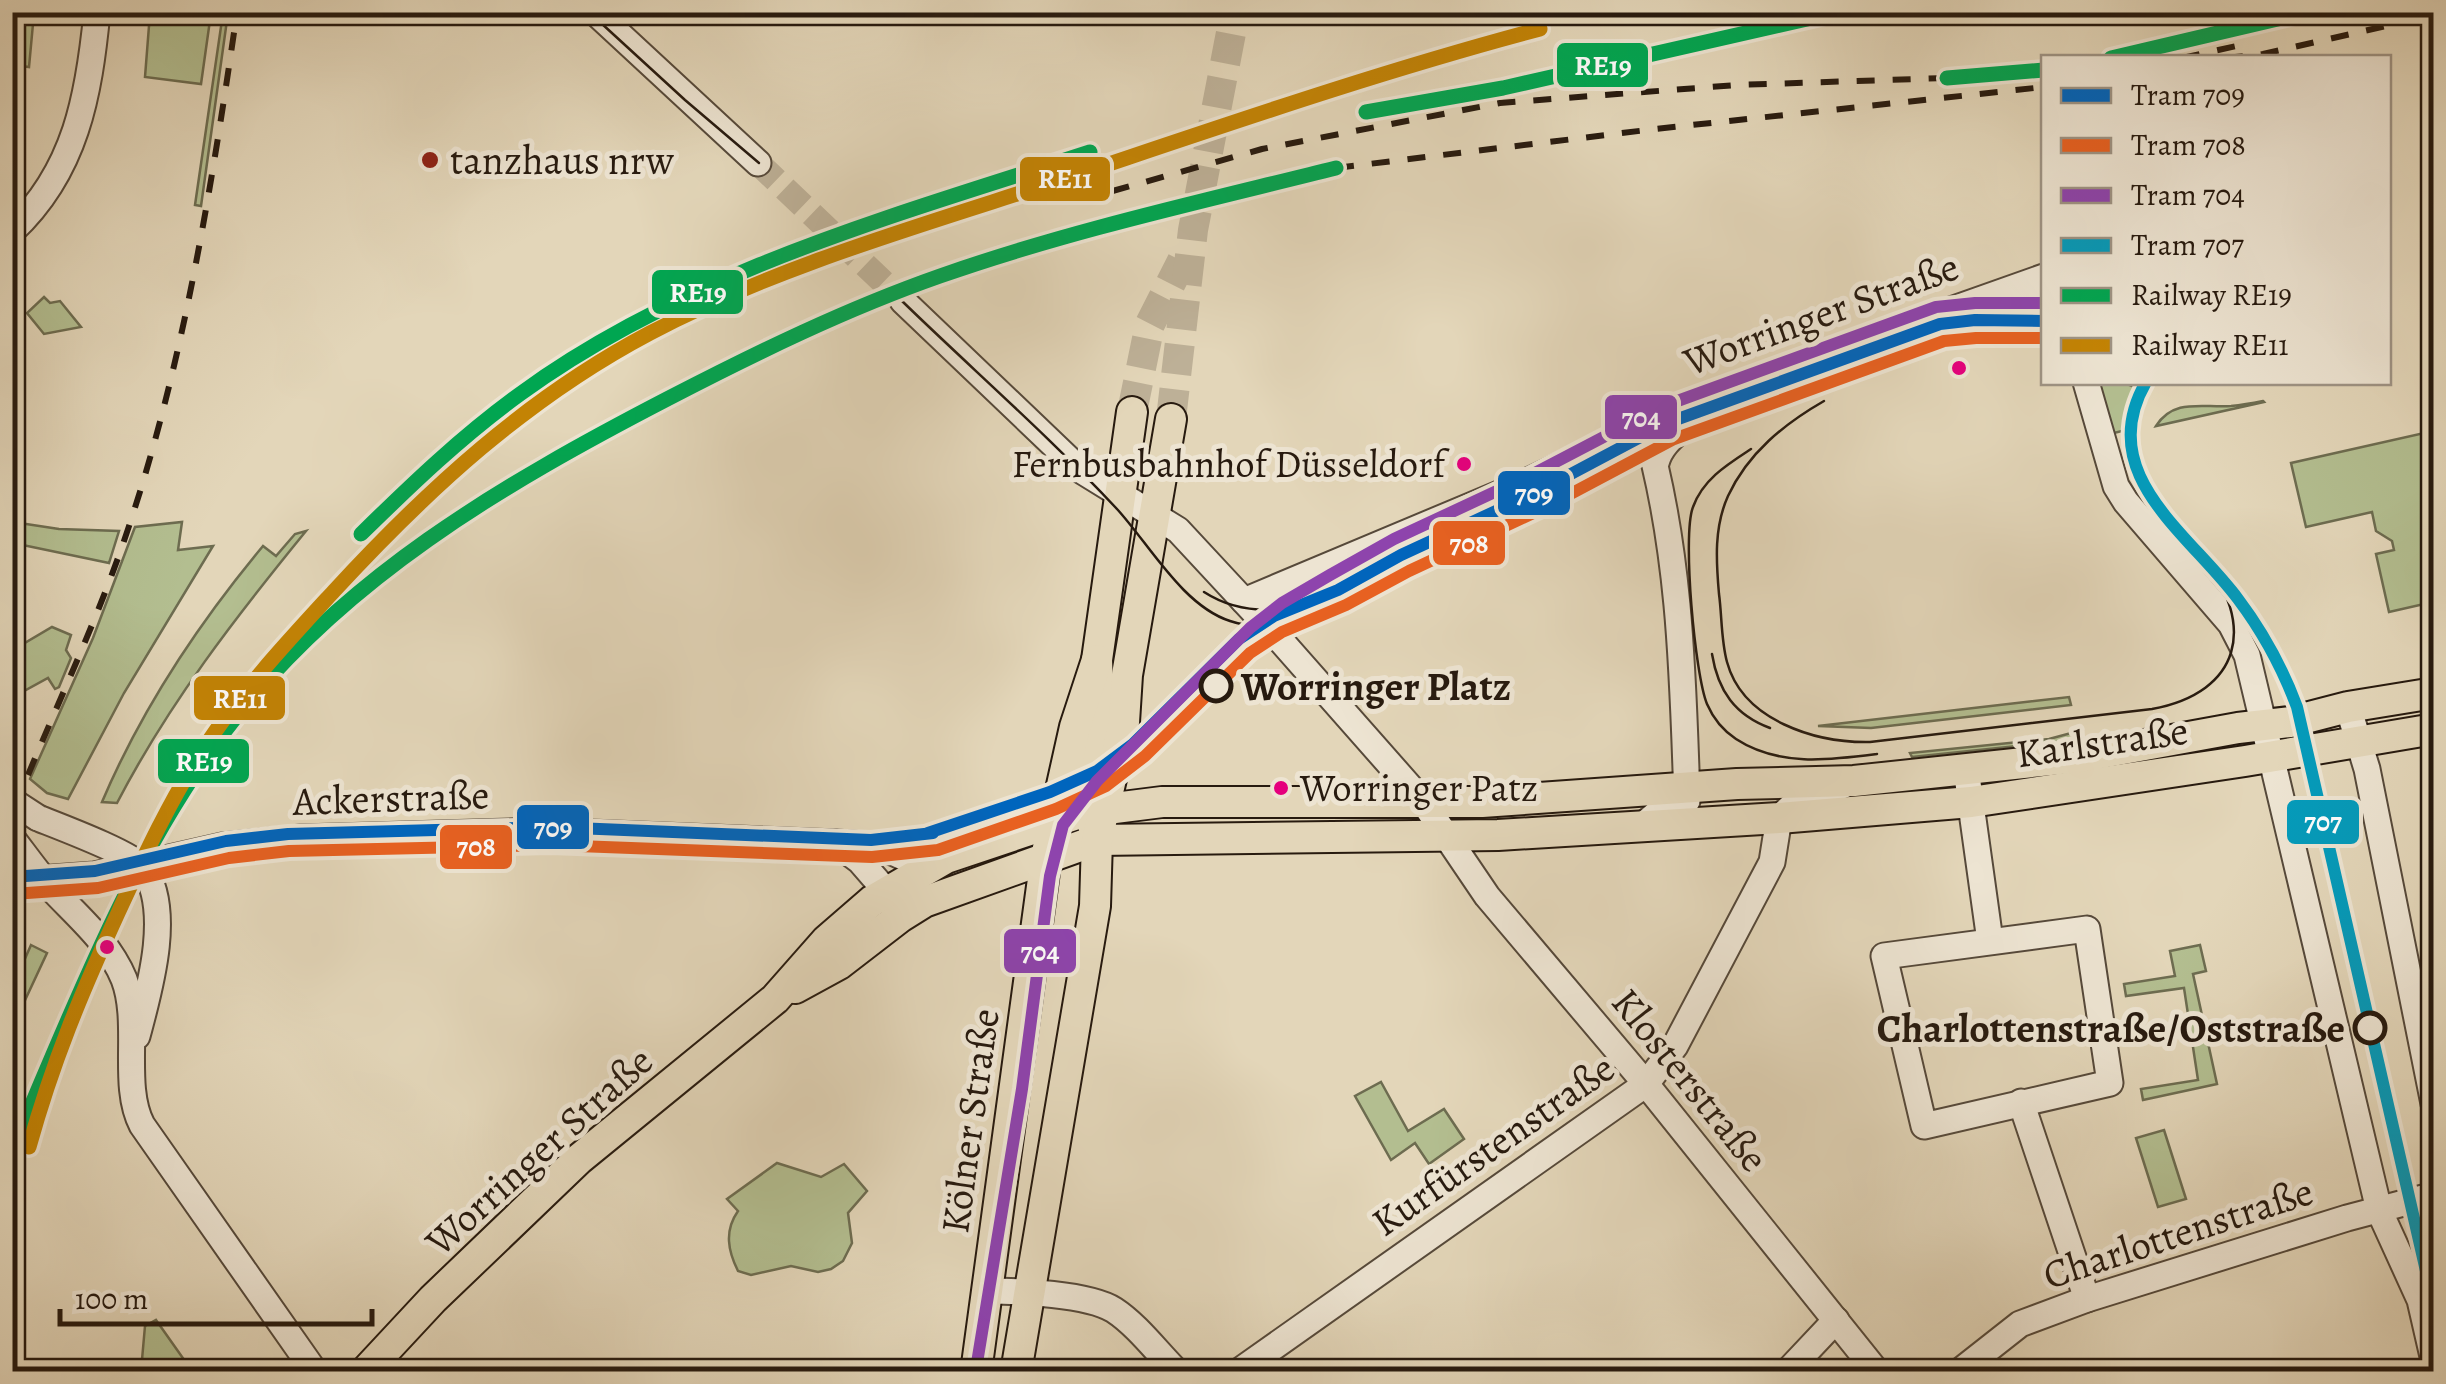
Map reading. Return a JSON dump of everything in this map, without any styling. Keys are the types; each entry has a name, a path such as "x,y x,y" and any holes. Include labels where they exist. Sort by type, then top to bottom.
{"main road":[{"path":"1016,1372 1095,906 1097,809 1088,776 1098,708 1098,660 1132,412"},
{"path":"1097,809 1124,722 1127,675 1171,418"},
{"path":"1055,822 1075,726 1098,660"},
{"name":"Karlstraße","path":"1424,803 1854,781 1967,770 2094,755 2434,693"},
{"name":"Karlstraße","path":"1446,836 1640,828 1971,802 2434,729"},
{"path":"1097,809 1188,802 1424,803"},
{"name":"Worringer Straße","path":"365,1372 433,1299 579,1159 775,999 828,940 886,891 946,858 1097,809"},
{"name":"Kölner Straße","path":"976,1372 1046,857 1055,822"},
{"path":"1098,840 1446,836"},
{"name":"Worringer Straße","path":"775,999 838,964 924,902 1098,840"}],"street":[{"path":"12,231 33,210 54,178 84,111 97,12"},
{"path":"595,12 758,163"},
{"name":"Worringer Straße","path":"1244,601 1518,486 1694,401 2041,277"},
{"name":"Klosterstraße","path":"904,300 1079,469 1178,530 1244,601 1424,803 1487,896 1646,1084 1877,1372"},
{"name":"Worringer Straße","path":"1656,463 1658,454 1685,427 1924,338 1993,306 2041,300"},
{"path":"2087,385 2116,486 2150,533 2239,635 2288,821 2378,1210 2420,1300 2434,1361"},
{"path":"1640,828 1662,809 1687,801 1670,532 1644,424"},
{"path":"2348,707 2367,769 2434,1104"},
{"path":"1967,770 1990,941"},
{"name":"Karlstraße","path":"1779,818 1793,805 1854,781"},
{"path":"12,801 33,815 142,866 155,914 157,940 152,982 134,1045"},
{"name":"Kurfürstenstraße","path":"1238,1372 1646,1084 1675,1046 1772,862 1779,818"},
{"name":"Ackerstraße","path":"12,881 95,876 266,840 541,831 836,843 879,846 910,860 946,858"},
{"path":"12,838 44,880 130,971 134,1094 142,1125 315,1372"},
{"path":"836,843 860,861 886,891 900,900 924,902"},
{"path":"2086,929 2110,1083 2021,1102 1924,1126 1884,956 2086,929"},
{"path":"130,971 157,940"},
{"path":"2021,1102 2087,1299"},
{"name":"Charlottenstraße","path":"1959,1372 2020,1324 2087,1299 2434,1195"},
{"path":"988,1291 1030,1292 1101,1303 1117,1312 1177,1372"},
{"path":"1787,1372 1836,1320"}],"green space":[{"path":"12,13 34,13 29,67 13,65"},
{"path":"150,13 211,13 201,84 145,77"},
{"path":"223,13 228,13 201,206 195,205"},
{"path":"44,297 50,303 60,301 81,327 44,334 27,313"},
{"path":"2098,385 2135,387 2122,431 2110,434"},
{"path":"2264,402 2156,426 2180,408"},
{"path":"2433,431 2433,479 2426,485 2433,516 2433,602 2389,612 2376,554 2394,550 2392,541 2376,531 2372,512 2306,527 2291,463"},
{"path":"13,522 59,529 119,531 109,563 13,543"},
{"path":"182,522 178,550 213,546 124,693 68,799 47,793 30,779 93,638 135,527"},
{"path":"306,531 204,662 117,803 102,802 153,700 216,606 263,546 276,556 295,534"},
{"path":"52,627 71,635 66,650 71,658 59,687 55,689 48,678 24,691 13,670 13,650"},
{"path":"2069,697 2071,705 1871,728 1818,726"},
{"path":"2075,732 2074,738 2066,741 1912,757 1910,753 2049,739"},
{"path":"31,945 47,953 13,1026 13,986"},
{"path":"2200,945 2206,971 2193,974 2217,1084 2143,1100 2141,1089 2198,1080 2184,988 2126,996 2124,984 2175,976 2170,951"},
{"path":"1381,1082 1408,1131 1444,1109 1464,1139 1429,1164 1415,1143 1391,1160 1355,1096"},
{"path":"2164,1130 2186,1199 2158,1207 2136,1138"},
{"path":"777,1163 821,1177 844,1164 867,1191 848,1213 852,1243 843,1261 831,1269 818,1272 791,1266 751,1275 738,1271 729,1241 738,1211 727,1199"},
{"path":"156,1320 192,1371 141,1371 145,1326"}],"tunnel":[{"path":"1171,419 1193,230 1235,12"},
{"path":"758,163 903,301"},
{"path":"1132,412 1150,324 1182,261"}],"tram line":[{"path":"589,12 759,163"},
{"path":"902,301 1091,482 1182,588 1213,613 1230,621 1264,626 1297,619 1360,590"},
{"name":"704","path":"976,1369 1022,1089 1050,876 1063,825 1097,781 1250,628 1282,603 1394,539 1529,476 1661,407 1936,307 2041,303"},
{"name":"709","path":"12,877 95,871 226,841 288,834 551,827 871,840 933,833 928,833 1050,792 1097,771 1133,744 1239,639 1274,616 1338,590 1667,423 1940,324 2041,321"},
{"name":"708","path":"13,894 98,888 229,858 289,851 551,845 872,857 938,850 1056,809 1106,786 1145,756 1250,653 1282,632 1544,508 1674,439 1944,341 2041,338"},
{"name":"707","path":"2145,385 2133,415 2131,445 2139,474 2173,526 2247,611 2271,650 2297,707 2434,1306"},
{"path":"1824,401 1781,430 1746,466 1728,496 1718,532 1718,581 1727,662 1748,700 1765,714 1805,733 1870,742 2152,709 2182,700 2205,688 2222,671 2231,652 2234,630 2230,607 2220,582 2203,557"},
{"path":"1751,449 1703,488 1690,522 1691,605 1707,704 1732,736 1770,754 1805,759 1877,754"},
{"path":"1204,592 1248,608 1295,607"},
{"path":"1712,654 1730,700 1747,716 1770,728"}],"railway":[{"path":"28,775 108,585 150,458 195,269 237,12"},
{"path":"2254,55 2434,15"},
{"path":"2196,55 2241,45"},
{"path":"1077,201 1262,149 1500,103 1736,85 1947,78"},
{"path":"1336,168 2041,87"}],"rail line":[{"name":"RE19","path":"1366,112 1503,88 1838,12"},
{"name":"RE19","path":"2124,55 2307,12"},
{"name":"RE11","path":"29,1147 58,1057 105,943 159,828 206,745 267,665 370,553 443,482 521,416 562,386 650,333 808,264 1310,97 1540,29"},
{"name":"RE19","path":"1947,78 2041,70"},
{"name":"RE19","path":"361,534 438,461 520,394 584,351 652,314 795,251 1090,152"},
{"name":"RE19","path":"12,1151 106,934 191,779 270,677 320,627 428,540 486,501 607,431 768,348 870,303 1037,245 1336,168"}],"place":[{"name":"tanzhaus nrw","path":"430,160"},
{"name":"Fernbusbahnhof Düsseldorf","path":"1464,464"},
{"name":"Worringer Platz","path":"1216,686"},
{"name":"Worringer Patz","path":"1281,788"},
{"name":"Charlottenstraße/Oststraße","path":"2370,1028"}]}
